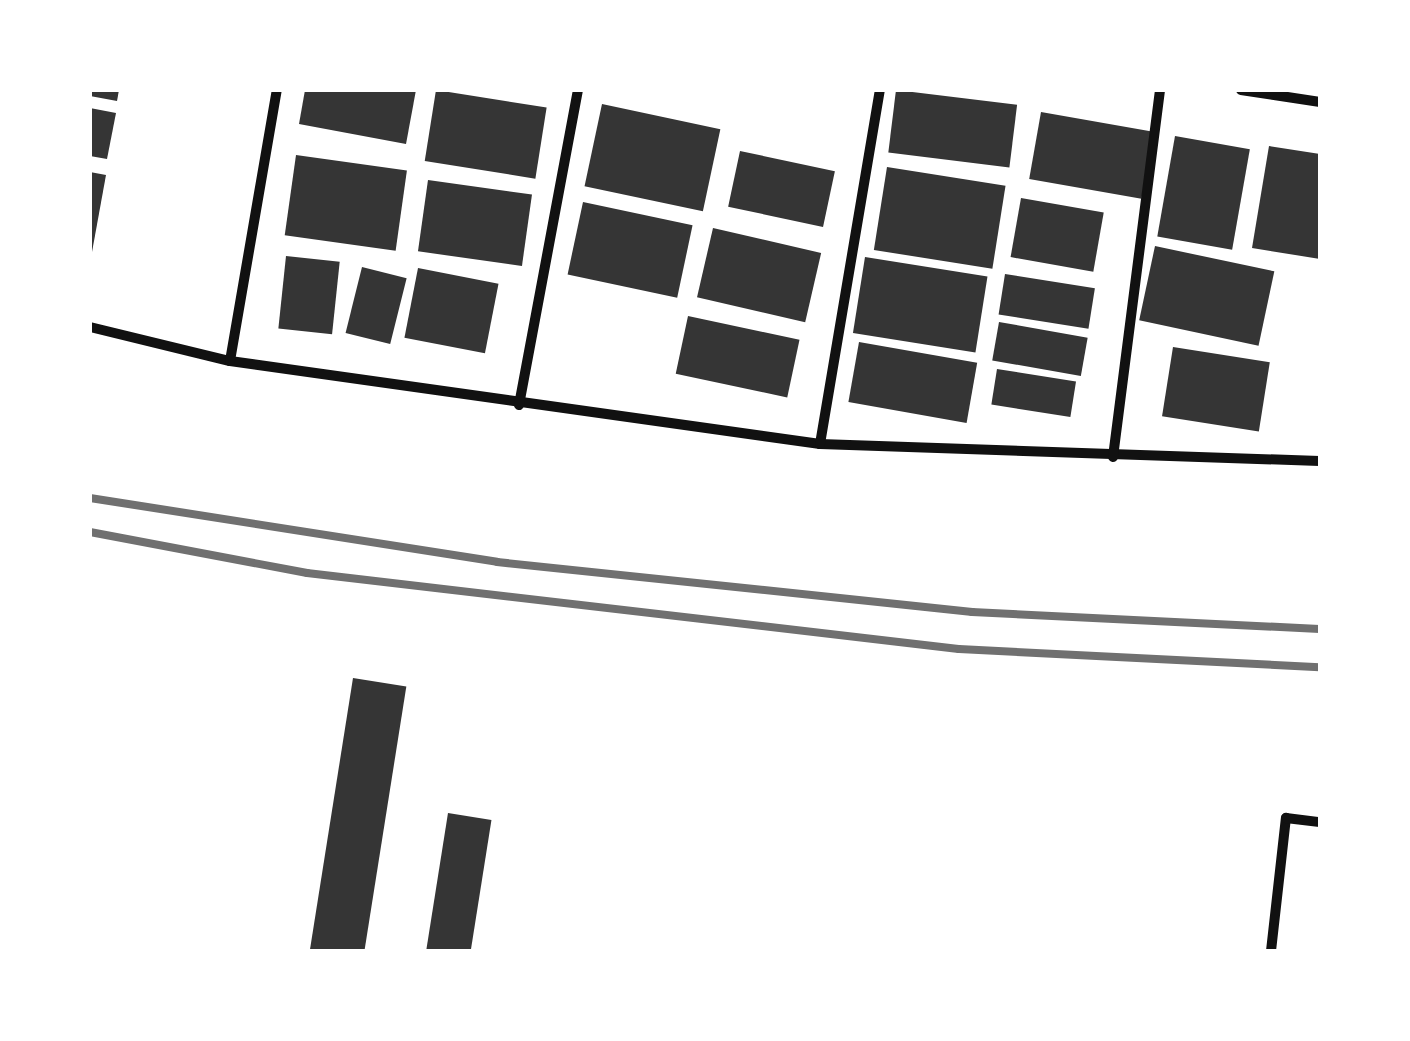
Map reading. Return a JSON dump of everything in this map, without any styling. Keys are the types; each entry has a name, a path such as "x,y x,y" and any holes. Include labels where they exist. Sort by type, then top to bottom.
{"street":[{"path":"230,361 277,90"},
{"path":"519,405 578,90"},
{"path":"820,444 880,90"},
{"path":"1113,457 1160,90"},
{"path":"1241,90 1319,99"},
{"path":"90,327 230,361 519,405 820,444 1113,457 1320,461"},
{"path":"1272,951 1286,818 1320,822"}],"building":[{"path":"90,90 119,90 117,101 90,96"},
{"path":"305,90 416,90 406,144 299,124"},
{"path":"436,90 547,108 535,179 425,161"},
{"path":"896,90 1017,105 1009,167 888,153"},
{"path":"602,104 720,129 703,211 585,186"},
{"path":"90,108 116,113 107,159 90,156"},
{"path":"1041,112 1153,132 1141,199 1029,179"},
{"path":"1175,136 1250,149 1232,250 1157,236"},
{"path":"1269,146 1320,154 1320,259 1252,248"},
{"path":"740,151 835,171 823,227 728,207"},
{"path":"296,155 407,171 396,251 285,235"},
{"path":"887,167 1006,186 992,269 874,250"},
{"path":"90,172 106,175 92,252 90,252"},
{"path":"428,180 532,195 522,266 418,251"},
{"path":"1021,198 1104,213 1093,272 1011,257"},
{"path":"583,202 693,225 677,298 568,274"},
{"path":"713,228 821,253 805,322 697,297"},
{"path":"1155,246 1274,271 1259,346 1139,320"},
{"path":"286,256 340,262 332,334 278,329"},
{"path":"865,257 987,276 975,352 853,333"},
{"path":"362,267 407,278 390,344 346,333"},
{"path":"418,268 498,284 485,353 404,338"},
{"path":"1005,274 1095,288 1088,329 999,314"},
{"path":"688,316 800,340 787,397 676,374"},
{"path":"999,322 1088,338 1081,376 992,360"},
{"path":"859,342 977,363 967,423 848,402"},
{"path":"1173,347 1270,362 1259,431 1162,416"},
{"path":"997,369 1076,382 1070,417 991,405"},
{"path":"353,678 406,686 364,951 310,951"},
{"path":"448,813 491,820 471,951 426,951"}],"railway":[{"path":"90,498 497,562 972,612 1320,629"},
{"path":"90,532 307,573 959,649 1320,667"}]}
